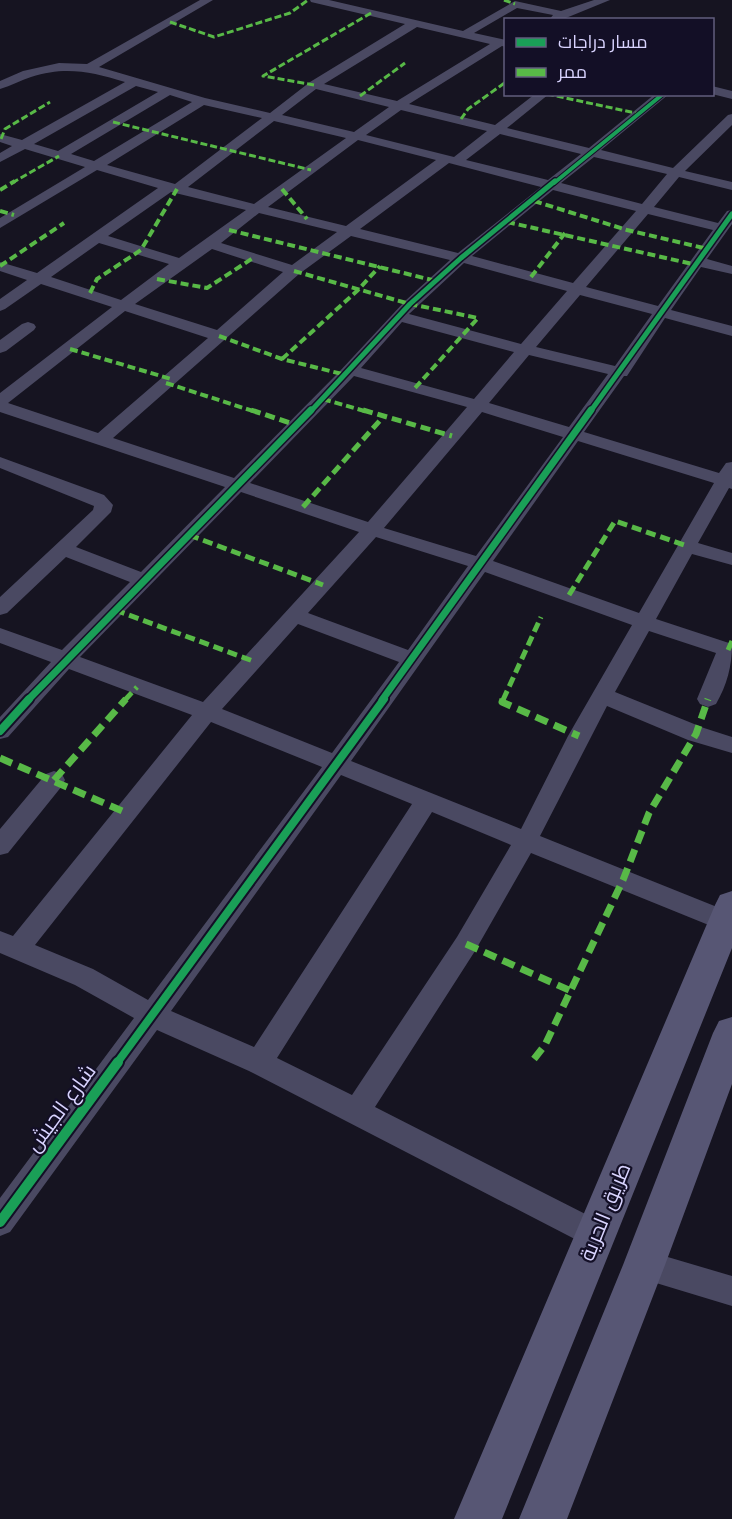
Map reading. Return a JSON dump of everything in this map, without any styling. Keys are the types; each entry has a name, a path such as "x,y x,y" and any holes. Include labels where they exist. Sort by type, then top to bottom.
{"main road":[{"name":"طريق الحرية","path":"478,1519 729,913"},
{"path":"543,1519 644,1265 732,1033"}],"street":[{"path":"89,68 208,0"},
{"path":"315,0 502,43"},
{"path":"465,34 515,4 558,17 605,0"},
{"path":"371,13 386,4"},
{"path":"0,306 173,188 314,85 416,23"},
{"path":"0,401 181,263 356,136 401,104 502,43"},
{"path":"0,85 27,74 59,67 89,68 202,101 356,136 645,210 727,221"},
{"path":"0,158 134,82"},
{"path":"314,85 401,104 732,186"},
{"path":"714,90 732,95"},
{"path":"60,156 167,92"},
{"path":"101,439 294,271 349,230 498,129 540,96"},
{"path":"0,731 65,660 350,370 399,316 461,258 661,96"},
{"path":"0,224 202,101"},
{"path":"596,1234 259,1062 152,1015 84,976 9,946 207,712 372,530 675,173 732,118"},
{"path":"0,138 173,188 461,258 576,291 732,331"},
{"name":"شارع الجيش","path":"0,1222 482,564 727,221"},
{"path":"98,238 181,263"},
{"path":"210,244 294,271"},
{"path":"699,262 732,270"},
{"path":"0,266 219,336"},
{"path":"399,316 463,335 621,372"},
{"path":"0,348 28,327"},
{"path":"350,370 478,405 574,436 729,477 579,736 526,841 466,944 356,1113"},
{"path":"0,406 372,530 482,564 730,650 708,699"},
{"path":"0,462 102,502 102,512 0,608"},
{"path":"687,546 732,559"},
{"path":"64,549 144,580"},
{"path":"294,615 411,659"},
{"path":"0,634 207,712 526,841 729,913"},
{"path":"603,696 696,734 732,745"},
{"path":"0,846 54,780"},
{"path":"259,1062 426,802"},
{"path":"644,1265 732,1292"}],"marked path":[{"path":"170,22 214,37 290,13 308,0"},
{"path":"504,0 515,4"},
{"path":"314,85 263,76 371,13"},
{"path":"360,96 405,63"},
{"path":"461,119 468,109 504,83"},
{"path":"556,96 640,114"},
{"path":"1,139 5,129 50,102"},
{"path":"113,122 311,170"},
{"path":"0,190 59,156"},
{"path":"90,293 97,279 141,250 177,189"},
{"path":"282,189 307,219"},
{"path":"534,201 627,230 708,249"},
{"path":"0,211 14,215"},
{"path":"507,222 697,265"},
{"path":"0,266 64,223"},
{"path":"229,230 436,281"},
{"path":"531,277 565,233"},
{"path":"157,279 207,288 253,258"},
{"path":"282,359 358,290 380,266"},
{"path":"294,271 410,304 478,318 415,388"},
{"path":"219,336 282,359 346,375"},
{"path":"70,349 171,379"},
{"path":"166,383 296,425"},
{"path":"323,399 452,436"},
{"path":"303,507 383,417"},
{"path":"569,595 615,521 687,546"},
{"path":"189,535 323,585"},
{"path":"115,610 253,661"},
{"path":"541,617 502,702 579,736"},
{"path":"728,650 732,641"},
{"path":"54,780 137,687"},
{"path":"534,1059 545,1045 623,880 649,813 696,734 708,699"},
{"path":"0,758 127,813"},
{"path":"466,944 571,991"}],"cycle path":[{"path":"0,731 65,660 346,375 410,304 461,258 661,96"},
{"path":"0,1222 336,765 732,214"}]}
